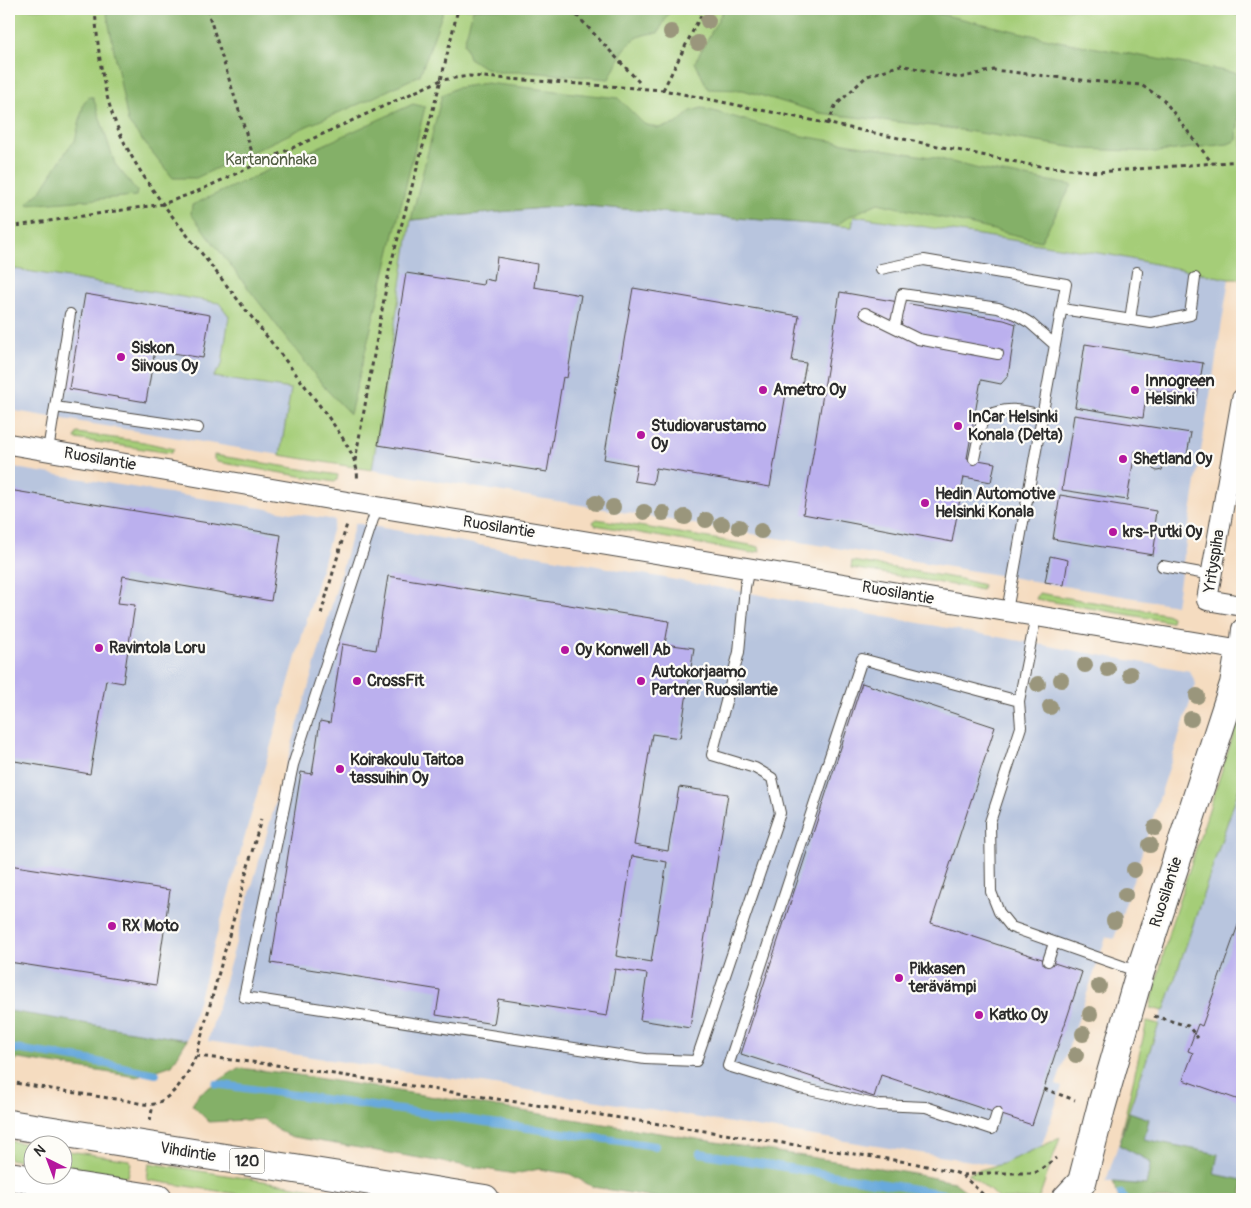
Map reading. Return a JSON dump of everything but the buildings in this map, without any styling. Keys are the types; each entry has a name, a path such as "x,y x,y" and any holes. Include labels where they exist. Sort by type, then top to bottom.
{"main road":[{"name":"Ruosilantie","path":"1079,1194 1101,1108 1140,972 1234,684 1241,643"},
{"name":"Vihdintie","path":"9,1124 485,1199"},
{"path":"9,1176 158,1199"}],"street":[{"name":"Yrityspiha","path":"1242,399 1207,600 1242,606"},
{"name":"Ruosilantie","path":"9,444 1036,616 1241,643"}],"lane":[{"path":"882,269 924,260 1066,284 1007,611"},
{"path":"1130,320 1137,272"},
{"path":"1062,309 1151,323 1190,315 1195,278"},
{"path":"895,327 902,294 998,308 1015,314 1030,323 1055,345"},
{"path":"865,313 918,339 998,354"},
{"path":"48,450 70,314"},
{"path":"55,407 198,428"},
{"path":"974,459 981,425 986,416 1002,409 1019,409 1042,415"},
{"path":"377,507 293,765 244,997 645,1060 696,1061 780,813 772,778 755,768 712,755 739,652 745,587 749,568"},
{"path":"1162,566 1212,575"},
{"path":"1036,616 1019,701 1021,727 990,822 991,892 999,912 1011,927 1140,972"},
{"path":"997,1113 992,1129 926,1106 879,1105 800,1088 728,1066 862,659 1019,701"},
{"path":"1048,961 1054,943"}],"path":[{"path":"95,9 98,46 106,92 118,129 136,166 162,204 320,406 338,432 354,461 358,475"},
{"path":"207,9 256,165"},
{"path":"354,461 389,271 442,80 458,9"},
{"path":"571,9 639,82"},
{"path":"663,90 704,9"},
{"path":"1209,9 1242,15"},
{"path":"828,124 835,106 867,76 901,65 959,78 994,70 1141,85 1163,99 1212,164"},
{"path":"9,227 162,204 198,191 442,80 469,76 663,90 1040,166 1098,172 1242,161"},
{"path":"1238,283 1242,252"},
{"path":"1148,1015 1188,1026 1198,1038"},
{"path":"9,1082 153,1104 166,1098 176,1088 191,1069 196,1056 269,1064 913,1164 962,1175 988,1199"},
{"path":"1044,1089 1075,1100"},
{"path":"962,1175 1031,1173 1036,1172 1056,1158"}],"shaded area":[{"path":"575,205 851,227 853,216 1111,255 1229,279 1176,605 372,470 411,220"},
{"path":"9,268 219,302 229,316 222,365 213,377 291,389 280,455 9,410"},
{"path":"9,467 335,520 187,1040 9,1011"},
{"path":"355,523 1190,671 1196,684 1114,939 1106,937 1056,1085 1062,1087 1033,1171 657,1110 208,1041"},
{"path":"1242,723 1242,1199 1216,1199 1106,1181 1195,914"}],"green space":[{"name":"Kartanonhaka","path":"9,9 1242,9 1242,279 1229,279 1111,255 854,216 852,227 575,205 411,220 372,470 280,455 291,389 213,377 222,365 229,316 219,303 9,268"},
{"path":"106,9 444,9 420,75 196,178 173,178 128,122"},
{"path":"671,9 658,33 639,37 626,47 609,79 528,72 498,72 483,67 469,58 464,43 473,10"},
{"path":"724,9 918,9 1058,41 1241,74 1237,140 1228,144 1157,152 1083,149 941,127 820,113 743,90 708,89 695,62"},
{"path":"486,83 618,98 644,124 658,128 676,124 691,111 702,108 802,136 936,158 979,169 1072,185 1041,241 878,203 848,217 836,226 575,205 411,220 442,95 456,88"},
{"path":"89,97 93,97 115,164 137,191 136,196 27,205 40,192 69,147 75,141 84,102"},
{"path":"413,104 425,107 350,414 325,388 191,214 192,205"},
{"path":"77,433 144,442 174,449 171,453 75,439"},
{"path":"214,455 338,475 335,482 217,462 214,459"},
{"path":"597,519 750,545 759,547 760,551 751,553 595,525 593,522"},
{"path":"852,561 961,579 983,585 982,590 851,568"},
{"path":"1039,593 1166,614 1172,617 1171,622 1036,599"},
{"path":"1242,709 1242,779 1164,1011 1150,1008 1170,928"},
{"path":"9,1011 187,1040 172,1065 137,1077 19,1059 9,1063"},
{"path":"1147,1021 1159,1024 1121,1133"},
{"path":"238,1068 285,1073 909,1173 954,1182 977,1199 666,1199 593,1187 570,1174 539,1169 515,1174 288,1136 263,1119 209,1122 192,1105 199,1094"},
{"path":"1129,1112 1149,1119 1144,1139 1218,1154 1214,1174 1242,1180 1242,1199 1119,1199 1113,1182 1146,1185 1151,1162 1119,1145"},
{"path":"1060,1138 1037,1199 1000,1199 968,1173 1002,1164"},
{"path":"9,1141 22,1143 22,1161 9,1159"},
{"path":"72,1151 129,1160 131,1163 128,1176 123,1177 72,1169"},
{"path":"149,1163 377,1199 269,1199 147,1180"}],"waterway":[{"path":"9,1048 88,1060 156,1074"},
{"path":"216,1084 655,1146"},
{"path":"700,1153 968,1198"},
{"path":"1121,1194 1124,1199"}],"place":[{"name":"Siskon Siivous Oy","path":"121,357"},
{"name":"Ametro Oy","path":"763,390"},
{"name":"Innogreen Helsinki","path":"1135,390"},
{"name":"InCar Helsinki Konala (Delta)","path":"958,426"},
{"name":"Studiovarustamo Oy","path":"641,435"},
{"name":"Shetland Oy","path":"1123,459"},
{"name":"Hedin Automotive Helsinki Konala","path":"925,503"},
{"name":"krs-Putki Oy","path":"1113,532"},
{"name":"Ravintola Loru","path":"99,648"},
{"name":"Oy Konwell Ab","path":"565,650"},
{"name":"CrossFit","path":"357,681"},
{"name":"Autokorjaamo Partner Ruosilantie","path":"641,681"},
{"name":"Koirakoulu Taitoa tassuihin Oy","path":"340,769"},
{"name":"RX Moto","path":"112,926"},
{"name":"Pikkasen terävämpi","path":"899,978"},
{"name":"Katko Oy","path":"979,1015"}]}
